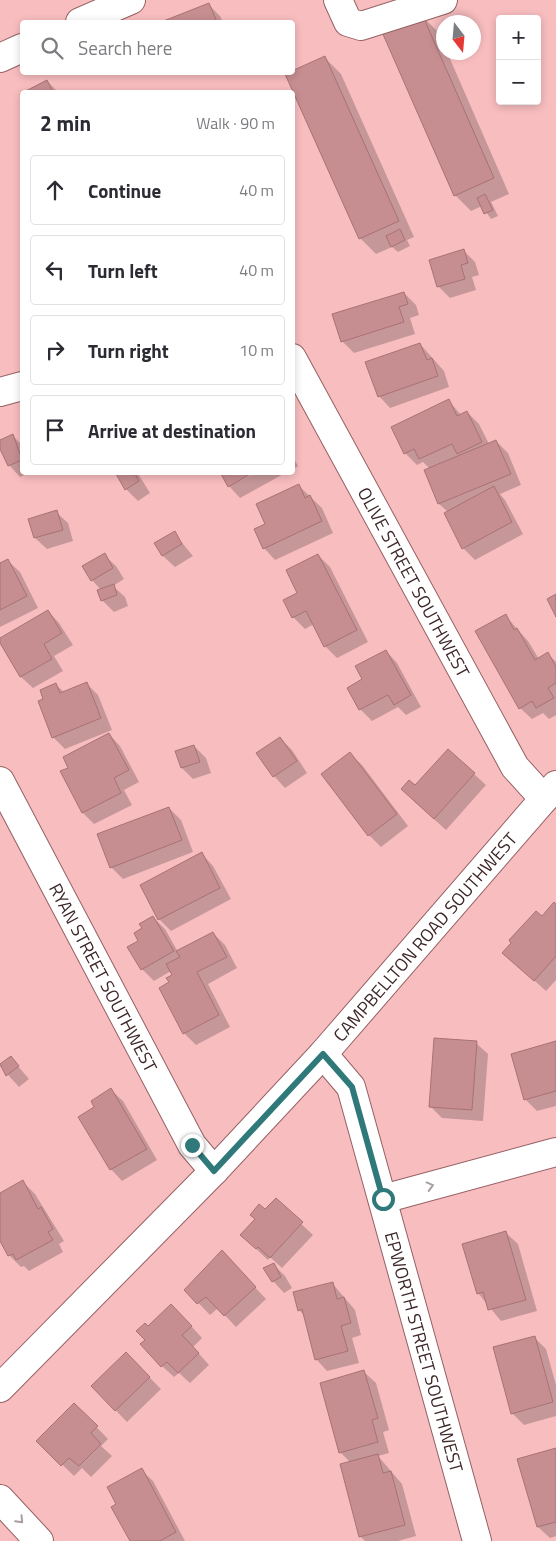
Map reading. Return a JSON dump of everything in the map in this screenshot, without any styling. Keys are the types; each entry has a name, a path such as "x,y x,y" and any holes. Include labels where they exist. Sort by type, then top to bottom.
{"street":[{"path":"85,20 131,0"},
{"path":"338,0 348,22 362,26 443,0"},
{"path":"0,58 20,49"},
{"name":"OLIVE STREET SOUTHWEST","path":"295,364 515,767 550,792"},
{"path":"0,392 20,387"},
{"name":"RYAN STREET SOUTHWEST","path":"0,781 192,1145 214,1171"},
{"name":"CAMPBELLTON ROAD SOUTHWEST","path":"0,1388 214,1171 323,1054 550,792"},
{"name":"EPWORTH STREET SOUTHWEST","path":"323,1054 352,1087 477,1541"},
{"path":"383,1199 556,1152"},
{"path":"0,1499 39,1541"}],"building":[{"path":"209,3 216,20 166,20"},
{"path":"422,14 436,46 436,60 442,60 494,178 454,196 382,32"},
{"path":"325,56 399,221 359,239 295,96 295,90 292,90 285,75 295,75 295,70"},
{"path":"47,80 52,90 28,90"},
{"path":"485,194 493,210 484,214 477,198"},
{"path":"400,229 405,240 391,247 386,236"},
{"path":"464,249 468,263 461,265 465,279 437,287 429,260"},
{"path":"404,292 408,304 399,307 404,322 341,342 332,314"},
{"path":"420,343 427,360 432,358 438,376 378,397 365,362"},
{"path":"449,399 457,416 467,411 482,442 457,454 452,444 419,459 414,449 404,454 391,427"},
{"path":"13,434 20,454 20,461 8,466 0,449 0,440"},
{"path":"496,440 511,474 438,504 424,470"},
{"path":"117,475 136,475 139,481 125,490"},
{"path":"222,475 249,475 228,487"},
{"path":"299,484 305,498 310,495 322,521 263,549 254,529 265,524 256,504"},
{"path":"494,486 512,522 462,549 444,513"},
{"path":"57,510 63,530 34,538 28,519"},
{"path":"175,531 182,544 162,556 154,543"},
{"path":"105,553 113,568 91,581 82,566"},
{"path":"318,554 357,630 324,647 306,611 292,618 283,600 297,593 286,570"},
{"path":"8,559 27,596 0,610 0,563"},
{"path":"114,584 117,595 101,601 97,590"},
{"path":"556,594 556,617 547,599"},
{"path":"48,610 62,633 44,644 52,659 20,677 0,643 0,638"},
{"path":"506,614 514,630 517,628 535,660 548,652 556,667 556,683 548,688 554,698 536,708 532,701 519,709 475,631"},
{"path":"386,650 411,695 394,705 388,695 359,710 347,688 362,679 355,666"},
{"path":"87,682 101,718 52,738 38,701 43,699 40,690 56,683 60,693"},
{"path":"109,733 129,770 114,778 121,793 82,813 60,771 68,768 63,757"},
{"path":"280,737 297,761 273,777 256,753"},
{"path":"194,745 200,762 181,768 175,751"},
{"path":"448,749 475,773 434,819 401,789 409,780 415,785"},
{"path":"350,752 397,814 368,836 321,774"},
{"path":"169,807 182,840 110,868 97,834"},
{"path":"202,852 220,888 158,920 140,885"},
{"path":"554,902 556,904 556,956 534,981 502,953 511,943 509,940 536,911 542,916"},
{"path":"153,916 174,951 141,970 127,947 138,941 134,933 142,928 139,924"},
{"path":"213,932 227,957 197,972 219,1015 183,1034 159,988 169,982 166,978 172,975 166,964 180,957 176,951"},
{"path":"434,1038 477,1041 472,1110 429,1107"},
{"path":"556,1041 556,1091 524,1100 511,1054"},
{"path":"11,1056 19,1066 6,1076 0,1064"},
{"path":"111,1088 147,1149 110,1170 78,1117 94,1107 91,1101"},
{"path":"23,1180 38,1209 41,1207 53,1229 48,1232 53,1240 16,1260 13,1254 8,1256 0,1241 0,1193"},
{"path":"276,1198 303,1222 270,1258 240,1235 255,1219 250,1215 259,1204 265,1209"},
{"path":"506,1231 526,1300 488,1310 483,1292 477,1294 462,1244"},
{"path":"222,1250 256,1287 224,1316 206,1297 197,1304 184,1290"},
{"path":"274,1263 281,1277 272,1282 263,1268"},
{"path":"333,1282 337,1299 344,1297 351,1323 341,1326 348,1351 315,1360 302,1309 298,1311 293,1292"},
{"path":"171,1304 192,1326 182,1335 199,1353 178,1373 167,1362 161,1367 140,1344 145,1340 136,1331 145,1323 148,1326"},
{"path":"535,1336 553,1402 511,1414 493,1347"},
{"path":"126,1352 150,1377 115,1411 91,1386"},
{"path":"364,1370 378,1418 372,1420 378,1442 339,1453 320,1383"},
{"path":"74,1403 98,1426 91,1433 101,1444 79,1466 69,1458 61,1466 36,1441"},
{"path":"556,1448 556,1522 537,1527 517,1459"},
{"path":"378,1454 383,1473 391,1471 405,1525 359,1537 340,1464"},
{"path":"142,1468 176,1532 160,1541 130,1541 111,1507 116,1504 107,1487"}],"route":[{"path":"192,1145 214,1171 323,1054 352,1087 383,1199"}]}
